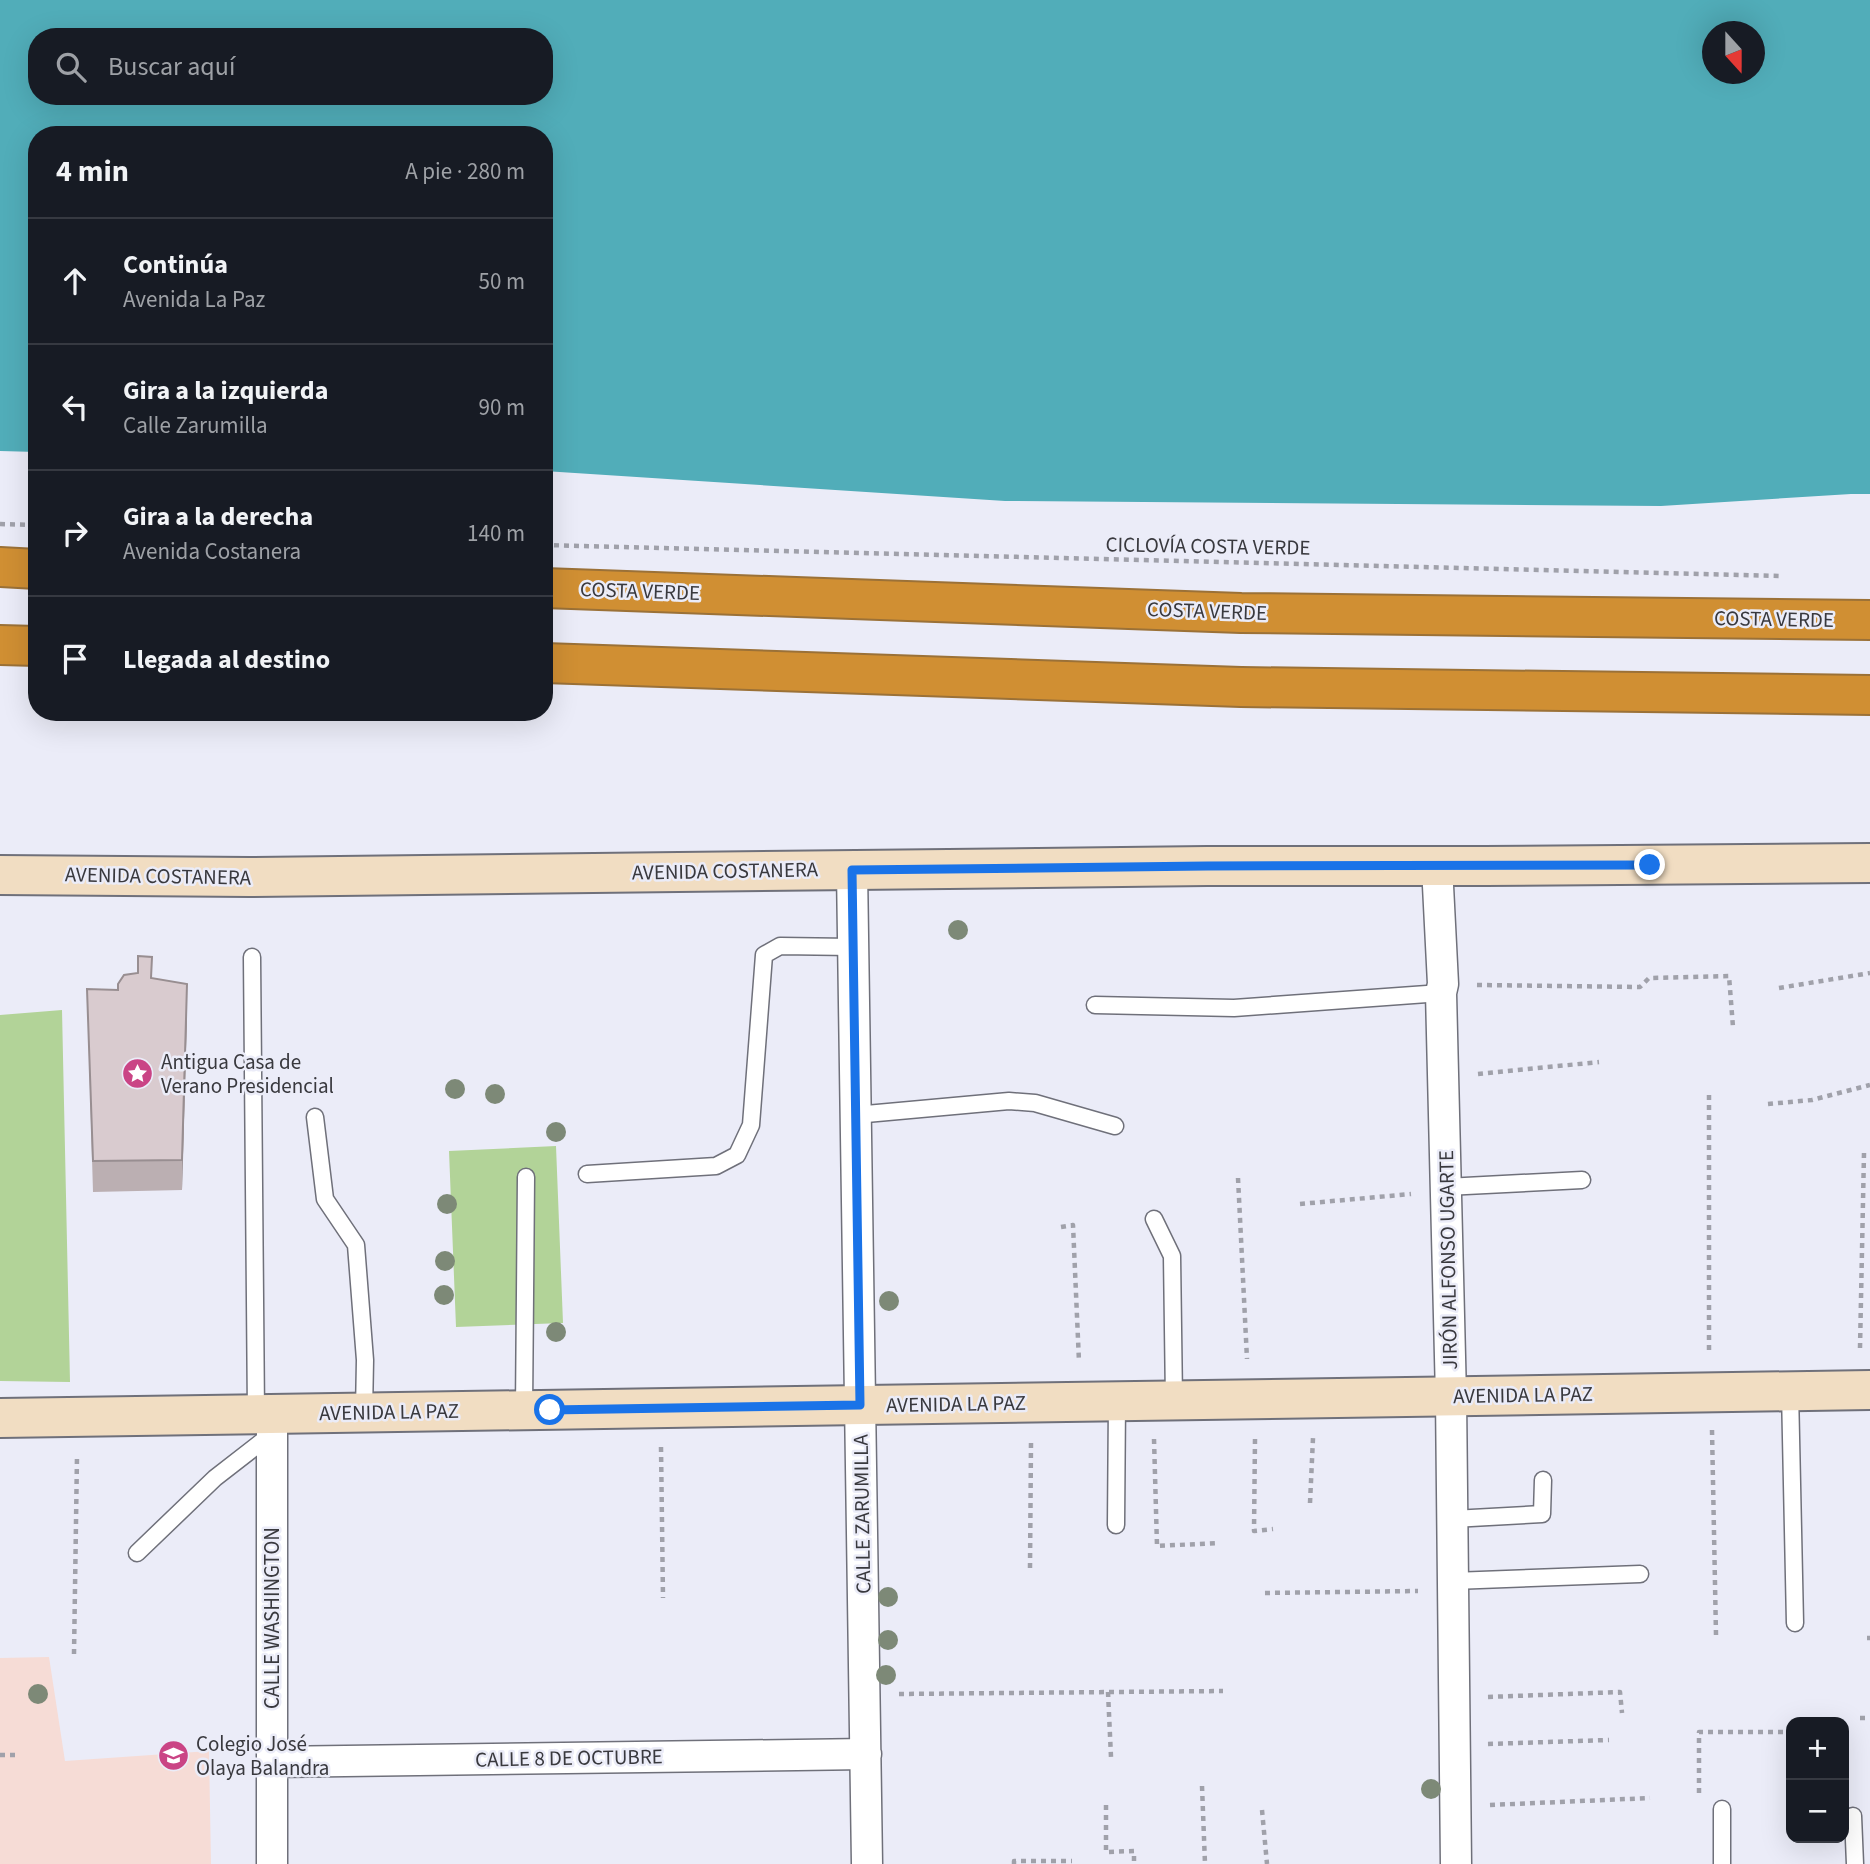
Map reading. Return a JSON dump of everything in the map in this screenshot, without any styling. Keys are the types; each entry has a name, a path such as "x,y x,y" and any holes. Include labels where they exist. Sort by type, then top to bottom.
{"highway":[{"path":"0,567 28,569"},
{"name":"COSTA VERDE","path":"553,587 1241,613 1870,620"},
{"path":"0,645 28,646"},
{"path":"553,663 1241,687 1870,695"}],"street":[{"name":"AVENIDA COSTANERA","path":"0,874 249,877 1207,866 1870,863"},
{"name":"JIRÓN ALFONSO UGARTE","path":"1437,866 1451,1396 1456,1864"},
{"name":"CALLE ZARUMILLA","path":"852,870 867,1864"},
{"name":"AVENIDA LA PAZ","path":"0,1418 267,1420 364,1412 1116,1401 1164,1416 1451,1396 1870,1390"},
{"name":"CALLE WASHINGTON","path":"267,1420 272,1864"},
{"name":"CALLE 8 DE OCTUBRE","path":"272,1762 866,1754"}],"lane":[{"path":"587,1174 716,1166 737,1155 751,1125 764,955 780,946 852,947"},
{"path":"137,1553 215,1478 267,1420 252,957"},
{"path":"1095,1005 1234,1008 1442,988"},
{"path":"855,1115 1009,1101 1035,1103 1115,1126"},
{"path":"315,1117 325,1199 356,1245 365,1360 364,1412"},
{"path":"524,1410 526,1177"},
{"path":"1446,1189 1582,1180"},
{"path":"1154,1219 1172,1256 1164,1416"},
{"path":"1790,1391 1795,1623"},
{"path":"1116,1401 1116,1525"},
{"path":"1452,1519 1542,1514 1543,1480"},
{"path":"1453,1586 1640,1574"},
{"path":"1722,1809 1722,1864"},
{"path":"1853,1816 1855,1864"}],"path":[{"path":"0,524 28,525"},
{"name":"CICLOVÍA COSTA VERDE","path":"553,545 1786,576"},
{"path":"1779,988 1870,974"},
{"path":"1442,988 1640,987 1650,978 1729,975 1733,1027"},
{"path":"1444,1078 1600,1062"},
{"path":"1768,1104 1812,1100 1870,1084"},
{"path":"1709,1095 1709,1352"},
{"path":"1860,1348 1864,1153"},
{"path":"1238,1178 1247,1362"},
{"path":"1300,1204 1446,1189"},
{"path":"1061,1227 1073,1225 1079,1369"},
{"path":"1164,1416 1157,1546 1218,1543"},
{"path":"74,1654 78,1417"},
{"path":"1712,1422 1716,1635"},
{"path":"1310,1503 1313,1426"},
{"path":"1255,1428 1254,1531 1273,1529"},
{"path":"1030,1568 1031,1433"},
{"path":"660,1443 663,1598"},
{"path":"1265,1593 1453,1586"},
{"path":"865,1695 1223,1691"},
{"path":"1108,1692 1111,1757"},
{"path":"1454,1698 1620,1692 1622,1713"},
{"path":"1860,1718 1870,1718"},
{"path":"1699,1798 1699,1732 1786,1732"},
{"path":"1455,1745 1609,1740"},
{"path":"0,1755 16,1755"},
{"path":"1202,1786 1205,1864"},
{"path":"1455,1807 1650,1798"},
{"path":"1106,1805 1106,1852 1134,1851 1134,1864"},
{"path":"1262,1811 1267,1864"},
{"path":"1014,1864 1014,1861 1072,1861"}],"shaded area":[{"name":"Colegio José Olaya Balandra","path":"49,1657 65,1761 209,1751 211,1864 0,1864 0,1658"}],"green space":[{"path":"62,1010 70,1382 0,1381 0,1015"},
{"path":"556,1146 563,1323 456,1327 449,1151"}],"water":[{"path":"0,0 1870,0 1870,494 1661,506 1005,501 553,472 553,126 28,126 28,452 0,451"}],"building":[{"path":"138,956 152,957 151,978 187,984 182,1160 93,1161 87,989 118,990 118,984 124,975 138,973"}],"place":[{"name":"Antigua Casa de Verano Presidencial","path":"138,1074"},
{"name":"Colegio José Olaya Balandra","path":"173,1756"}],"route":[{"path":"550,1410 860,1405 852,870 1650,865"}]}
